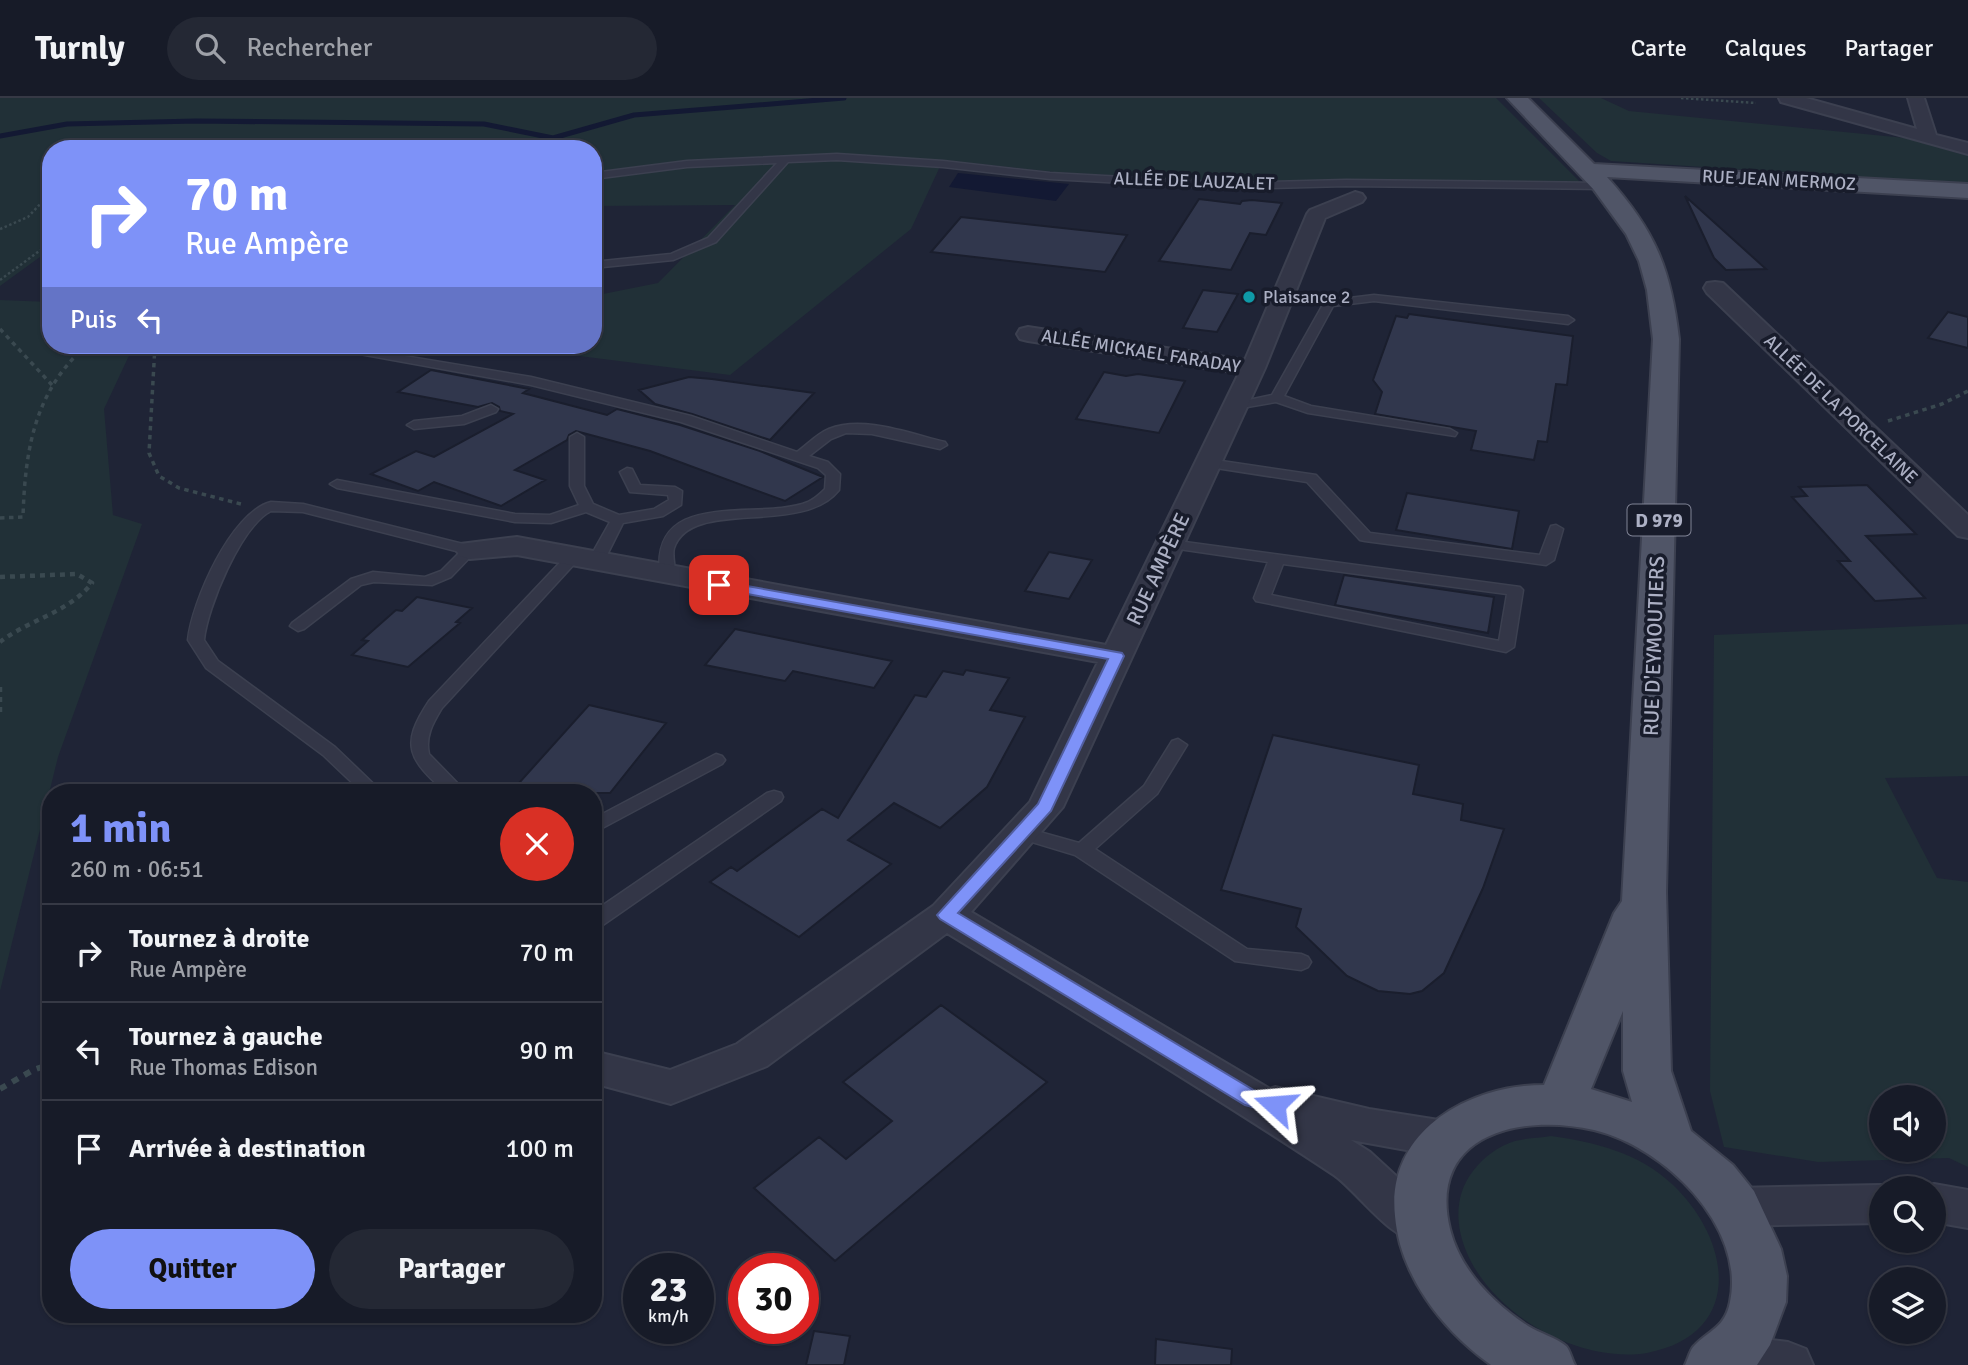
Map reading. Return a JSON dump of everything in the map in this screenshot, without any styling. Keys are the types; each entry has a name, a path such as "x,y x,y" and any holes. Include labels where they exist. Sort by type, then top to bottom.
{"main road":[{"name":"D 979","path":"1517,98 1597,178"},
{"name":"RUE JEAN MERMOZ","path":"1597,178 1968,191"},
{"name":"RUE D'EYMOUTIERS","path":"1597,178 1641,240 1660,290 1666,339 1644,892"},
{"name":"D 979","path":"1560,1104 1586,1046 1644,892"},
{"name":"D 979","path":"1644,892 1647,1070 1668,1142"},
{"path":"1546,1365 1486,1347 1432,1258 1420,1222 1420,1191 1429,1162 1445,1139 1476,1117 1515,1105 1560,1104 1597,1111 1633,1124 1668,1142 1706,1172 1735,1207 1755,1248 1761,1289 1752,1326 1721,1361"}],"street":[{"path":"1787,98 1968,149"},
{"path":"1916,98 1929,139"},
{"name":"RUE AMPÈRE","path":"602,1069 671,1087 752,1055 946,915 1045,807 1253,368 1317,214 1355,198"},
{"name":"ALLÉE DE LA PORCELAINE","path":"1715,288 1968,530"},
{"name":"ALLÉE MICKAEL FARADAY","path":"1028,334 1253,368"},
{"path":"470,550 517,546 1117,656"},
{"path":"946,915 1252,1099 1354,1165 1392,1201 1420,1222"},
{"path":"1252,1099 1369,1127 1445,1139"},
{"path":"1735,1207 1869,1204"},
{"path":"1946,1205 1968,1209"},
{"path":"1721,1361 1788,1365"}],"lane":[{"name":"ALLÉE DE LAUZALET","path":"602,175 687,164 837,157 943,164 1050,176 1233,186 1597,178"},
{"path":"602,264 673,257 712,240 786,159"},
{"path":"1277,398 1329,303 1374,298 1568,320"},
{"path":"378,354 687,419 823,465 834,474 832,490 811,506 712,517 691,524 673,536 667,547 668,575"},
{"path":"1235,407 1277,398 1308,409 1450,433"},
{"path":"414,425 453,421 478,416 491,410"},
{"path":"799,457 832,433 843,429 863,430 940,445"},
{"path":"576,437 577,486 587,507"},
{"path":"1208,463 1311,478 1365,537 1546,560 1556,530"},
{"path":"337,484 515,518 551,519 587,507 618,520 658,513 676,502 675,491 635,489 627,472"},
{"path":"364,784 329,751 212,664 196,640 200,615 236,543 249,521 262,509 281,506 303,508 470,550"},
{"path":"448,784 423,761 416,747 420,728 435,705 585,559 618,520"},
{"path":"1170,544 1277,558 1515,590 1506,647 1262,598 1277,558"},
{"path":"298,626 356,582 373,578 427,582 446,574 470,550"},
{"path":"1082,850 1151,790 1178,745"},
{"path":"602,822 716,760"},
{"path":"602,916 774,797"},
{"path":"1021,833 1082,850 1242,956 1301,962"}],"path":[{"path":"1681,98 1756,103"},
{"path":"0,229 28,217 42,202"},
{"path":"0,280 42,249"},
{"path":"0,329 52,385"},
{"path":"0,518 23,517 27,452 52,385 76,354"},
{"path":"154,354 149,453 159,476 179,488 262,509"},
{"path":"1861,429 1942,404 1968,391"},
{"path":"0,577 77,574 92,583 83,597 55,614 9,634 0,642"},
{"path":"0,687 0,715"},
{"path":"0,1089 42,1067"}],"shaded area":[{"path":"0,98 1496,98 1581,183 1328,180 1237,182 1054,172 943,160 911,229 730,375 564,354 602,354 602,294 658,283 735,205 602,206 602,140 42,140 42,256 0,286"},
{"path":"1539,98 1601,98 1629,111 1905,138 1968,156 1968,184 1611,161 1597,153"},
{"path":"0,300 42,302 42,354 130,354 104,409 113,515 142,524 58,757 51,784 42,784 42,822 0,991"},
{"path":"1968,624 1968,776 1885,778 1937,878 1968,882 1968,1167 1946,1158 1946,1085 1869,1085 1869,1160 1818,1162 1724,1147 1710,1091 1714,635"},
{"path":"1551,1136 1600,1146 1631,1157 1659,1173 1692,1206 1707,1231 1716,1257 1719,1282 1714,1306 1701,1326 1679,1343 1647,1353 1618,1354 1588,1349 1559,1339 1531,1324 1506,1305 1485,1283 1469,1258 1458,1215 1462,1192 1468,1178 1481,1162 1503,1146 1519,1140"}],"water":[{"path":"958,173 1069,184 1056,201 949,187"}],"building":[{"path":"1685,196 1766,269 1726,270 1714,258"},
{"path":"1199,199 1240,204 1242,201 1252,200 1282,203 1266,235 1250,233 1231,270 1159,261"},
{"path":"961,217 1127,235 1105,272 931,252"},
{"path":"1203,290 1238,294 1217,332 1183,328"},
{"path":"1948,312 1968,317 1968,348 1928,338"},
{"path":"1409,314 1573,336 1567,385 1556,384 1547,442 1538,441 1534,460 1471,450 1476,431 1375,414 1382,392 1373,380 1396,316 1407,318"},
{"path":"431,370 529,389 523,393 607,415 617,409 680,425 760,451 823,477 785,501 650,451 576,431 569,435 567,440 515,470 545,480 501,506 434,482 418,491 371,474 416,451 434,457 513,414 500,411 499,407 492,403 478,407 398,392"},
{"path":"1104,372 1185,381 1159,433 1076,419"},
{"path":"689,377 814,393 770,440 655,404 639,390"},
{"path":"1867,485 1916,534 1866,536 1925,598 1875,601 1838,561 1850,561 1792,497 1807,496 1799,487"},
{"path":"1407,493 1519,511 1512,549 1396,530"},
{"path":"1049,552 1092,560 1069,599 1025,591"},
{"path":"1344,575 1494,597 1488,633 1335,605"},
{"path":"417,597 472,608 456,622 460,623 408,667 352,655 368,641 362,640 396,610 402,611"},
{"path":"735,629 892,661 874,688 793,671 785,681 705,665"},
{"path":"966,670 1009,678 990,710 1025,717 987,787 940,828 894,803 848,840 891,864 799,937 710,882 731,867 737,871 822,809 838,818 915,695 926,697 943,671 963,675"},
{"path":"589,705 666,723 610,793 602,793 602,784 518,784"},
{"path":"1273,735 1419,765 1413,794 1463,804 1461,820 1504,829 1483,888 1444,973 1422,991 1410,994 1378,991 1347,976 1296,927 1301,909 1221,890"},
{"path":"941,1005 1047,1082 835,1261 754,1188 819,1137 846,1159 892,1121 843,1082"},
{"path":"819,1332 850,1336 844,1365 806,1365 811,1344 819,1344"},
{"path":"1156,1339 1232,1349 1231,1365 1155,1365"}],"waterway":[{"path":"0,136 67,124 196,121 484,124 553,138 634,115 844,98"}],"place":[{"name":"Plaisance 2","path":"1249,297"}],"route":[{"path":"719,585 1117,656 1045,807 946,915 1252,1099 1275,1105"}]}
